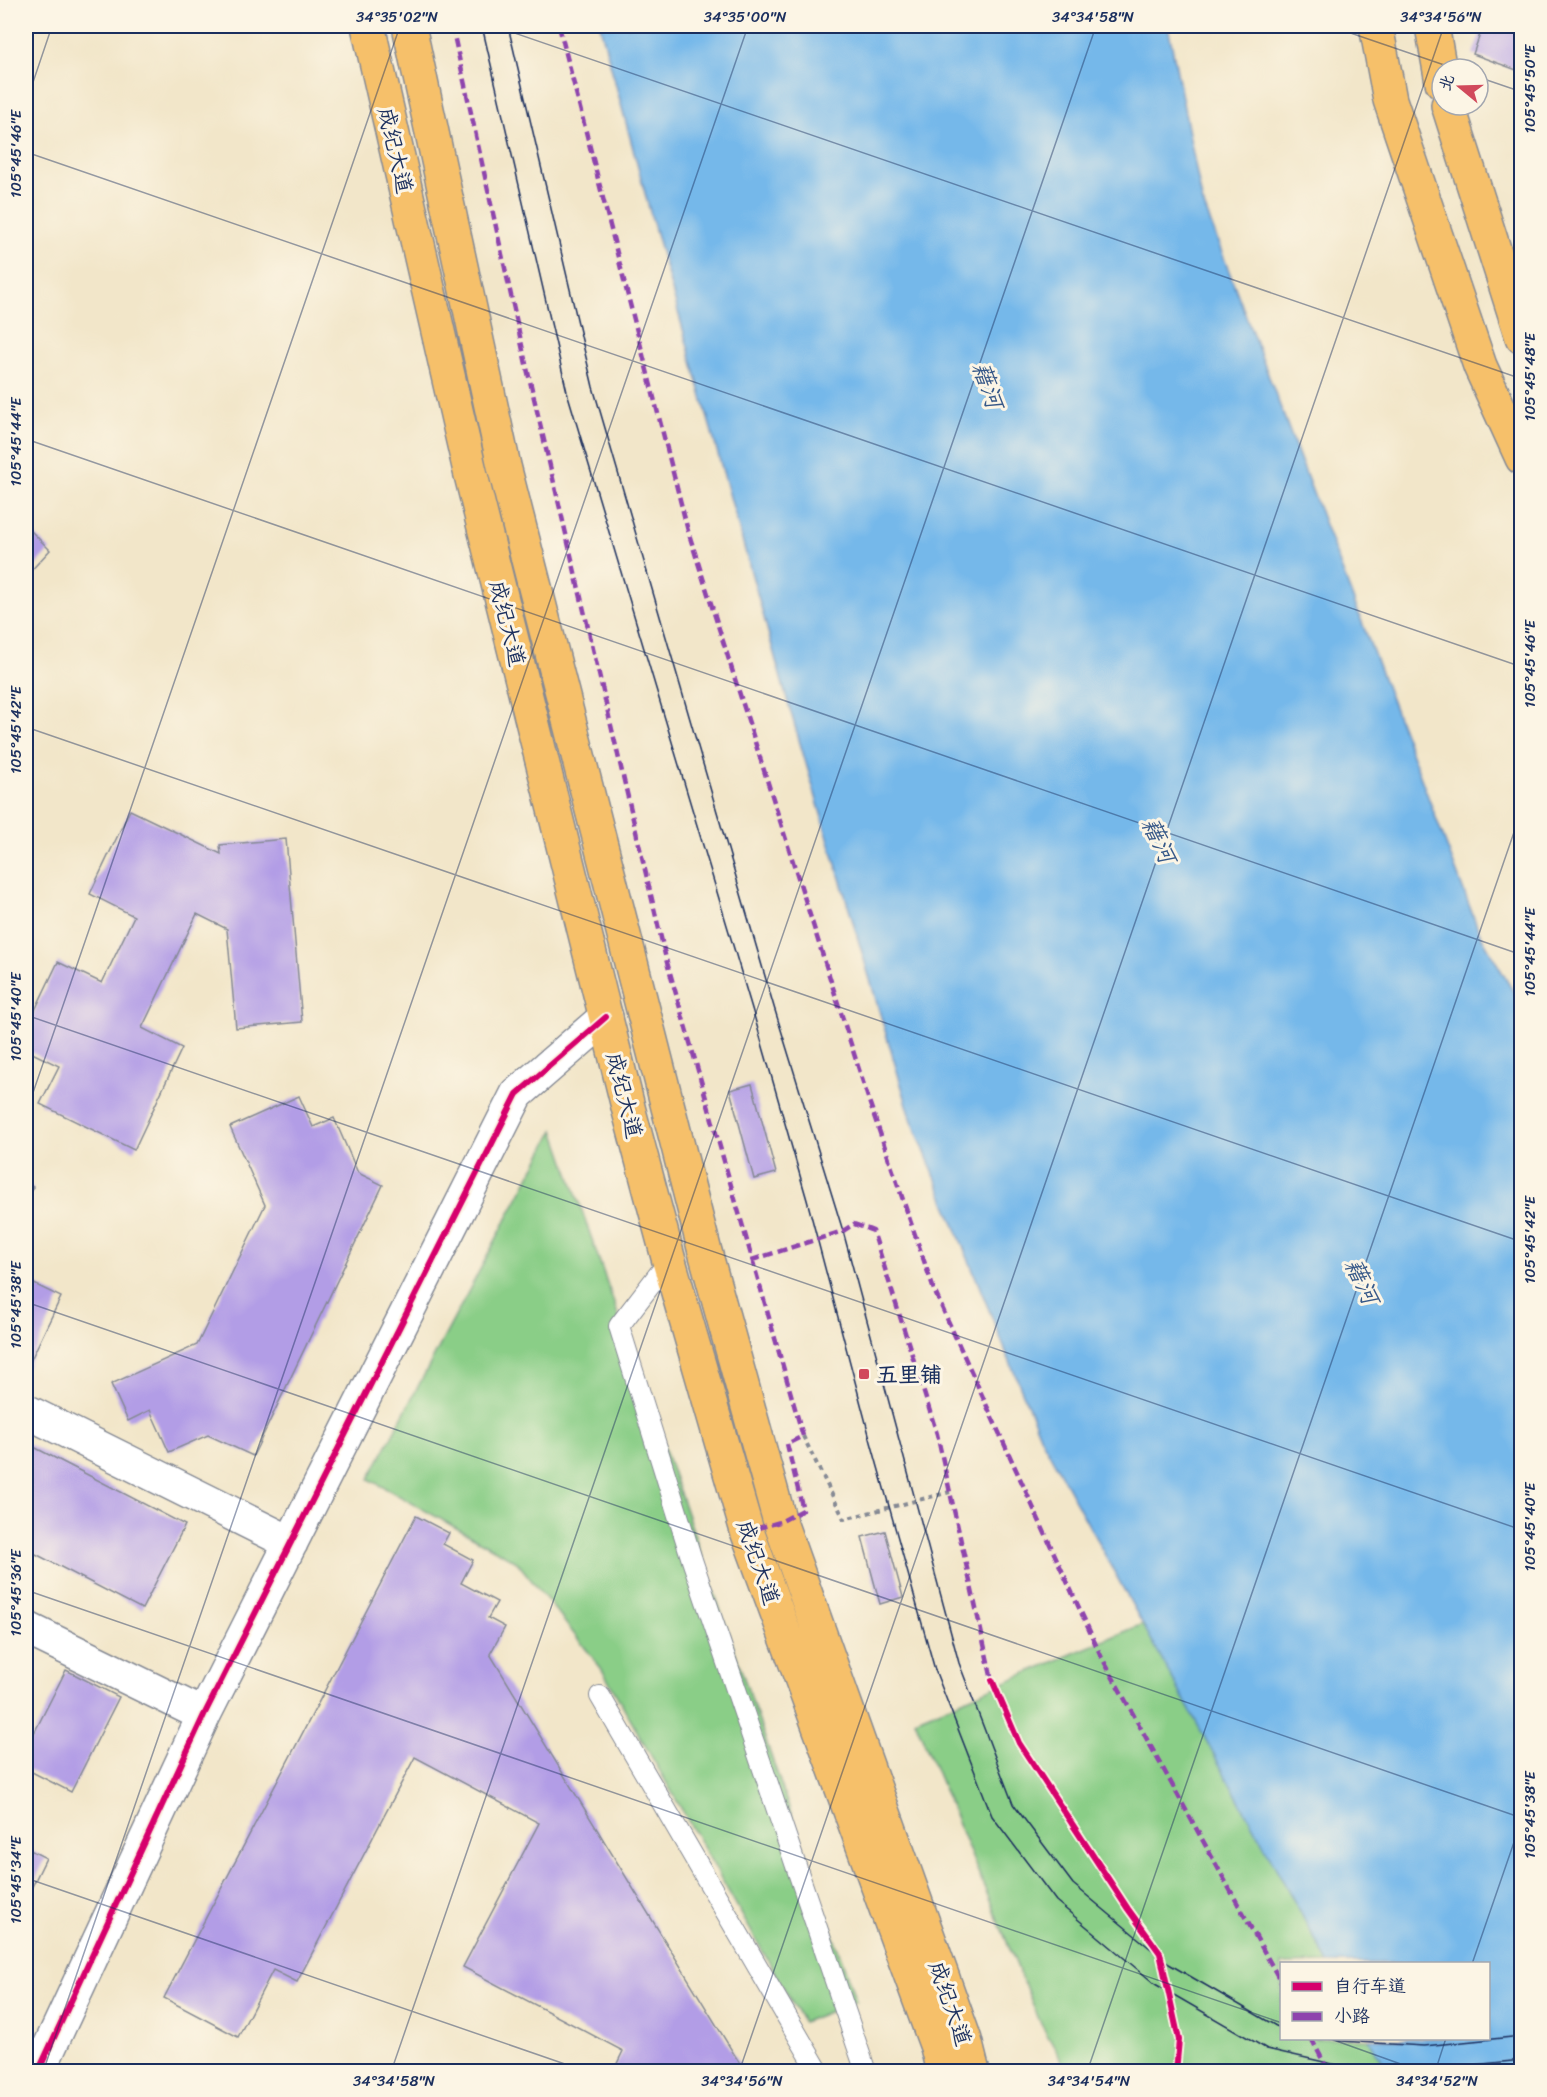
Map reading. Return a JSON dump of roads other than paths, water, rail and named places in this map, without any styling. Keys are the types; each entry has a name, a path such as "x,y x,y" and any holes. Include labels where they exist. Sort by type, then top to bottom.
{"main road":[{"name":"成纪大道","path":"368,26 469,467 669,1261 747,1532 937,2047 943,2072"},
{"name":"成纪大道","path":"409,26 504,466 704,1248 780,1522 965,2040 973,2072"},
{"path":"1376,26 1390,100 1480,366 1521,458"},
{"path":"1432,26 1438,57"},
{"path":"1452,117 1521,337"}],"street":[{"path":"38,2072 204,1715 517,1094 606,1017"},
{"path":"26,1411 291,1543"},
{"path":"26,1628 204,1715"}],"lane":[{"path":"669,1261 619,1326 692,1560 866,2072"},
{"path":"600,1696 819,2072"}],"water":[{"name":"藉河","path":"600,26 1168,26 1202,200 1480,934 1521,1005 1521,2071 1387,2071 1370,2040 1490,2040 1490,1962 1327,1962 1041,1438 911,1118 784,689"}],"tram line":[{"path":"482,26 567,392 753,1012 807,1200 871,1442 935,1670 992,1816 1056,1901 1155,1984 1267,2049 1337,2065 1424,2070 1522,2060"},
{"path":"508,26 593,387 774,1007 843,1231 959,1663 1013,1804 1073,1884 1169,1964 1280,2027"},
{"path":"1490,2039 1522,2036"},
{"path":"1337,2040 1424,2046 1483,2040"}],"place":[{"name":"五里铺","path":"864,1374"}]}
